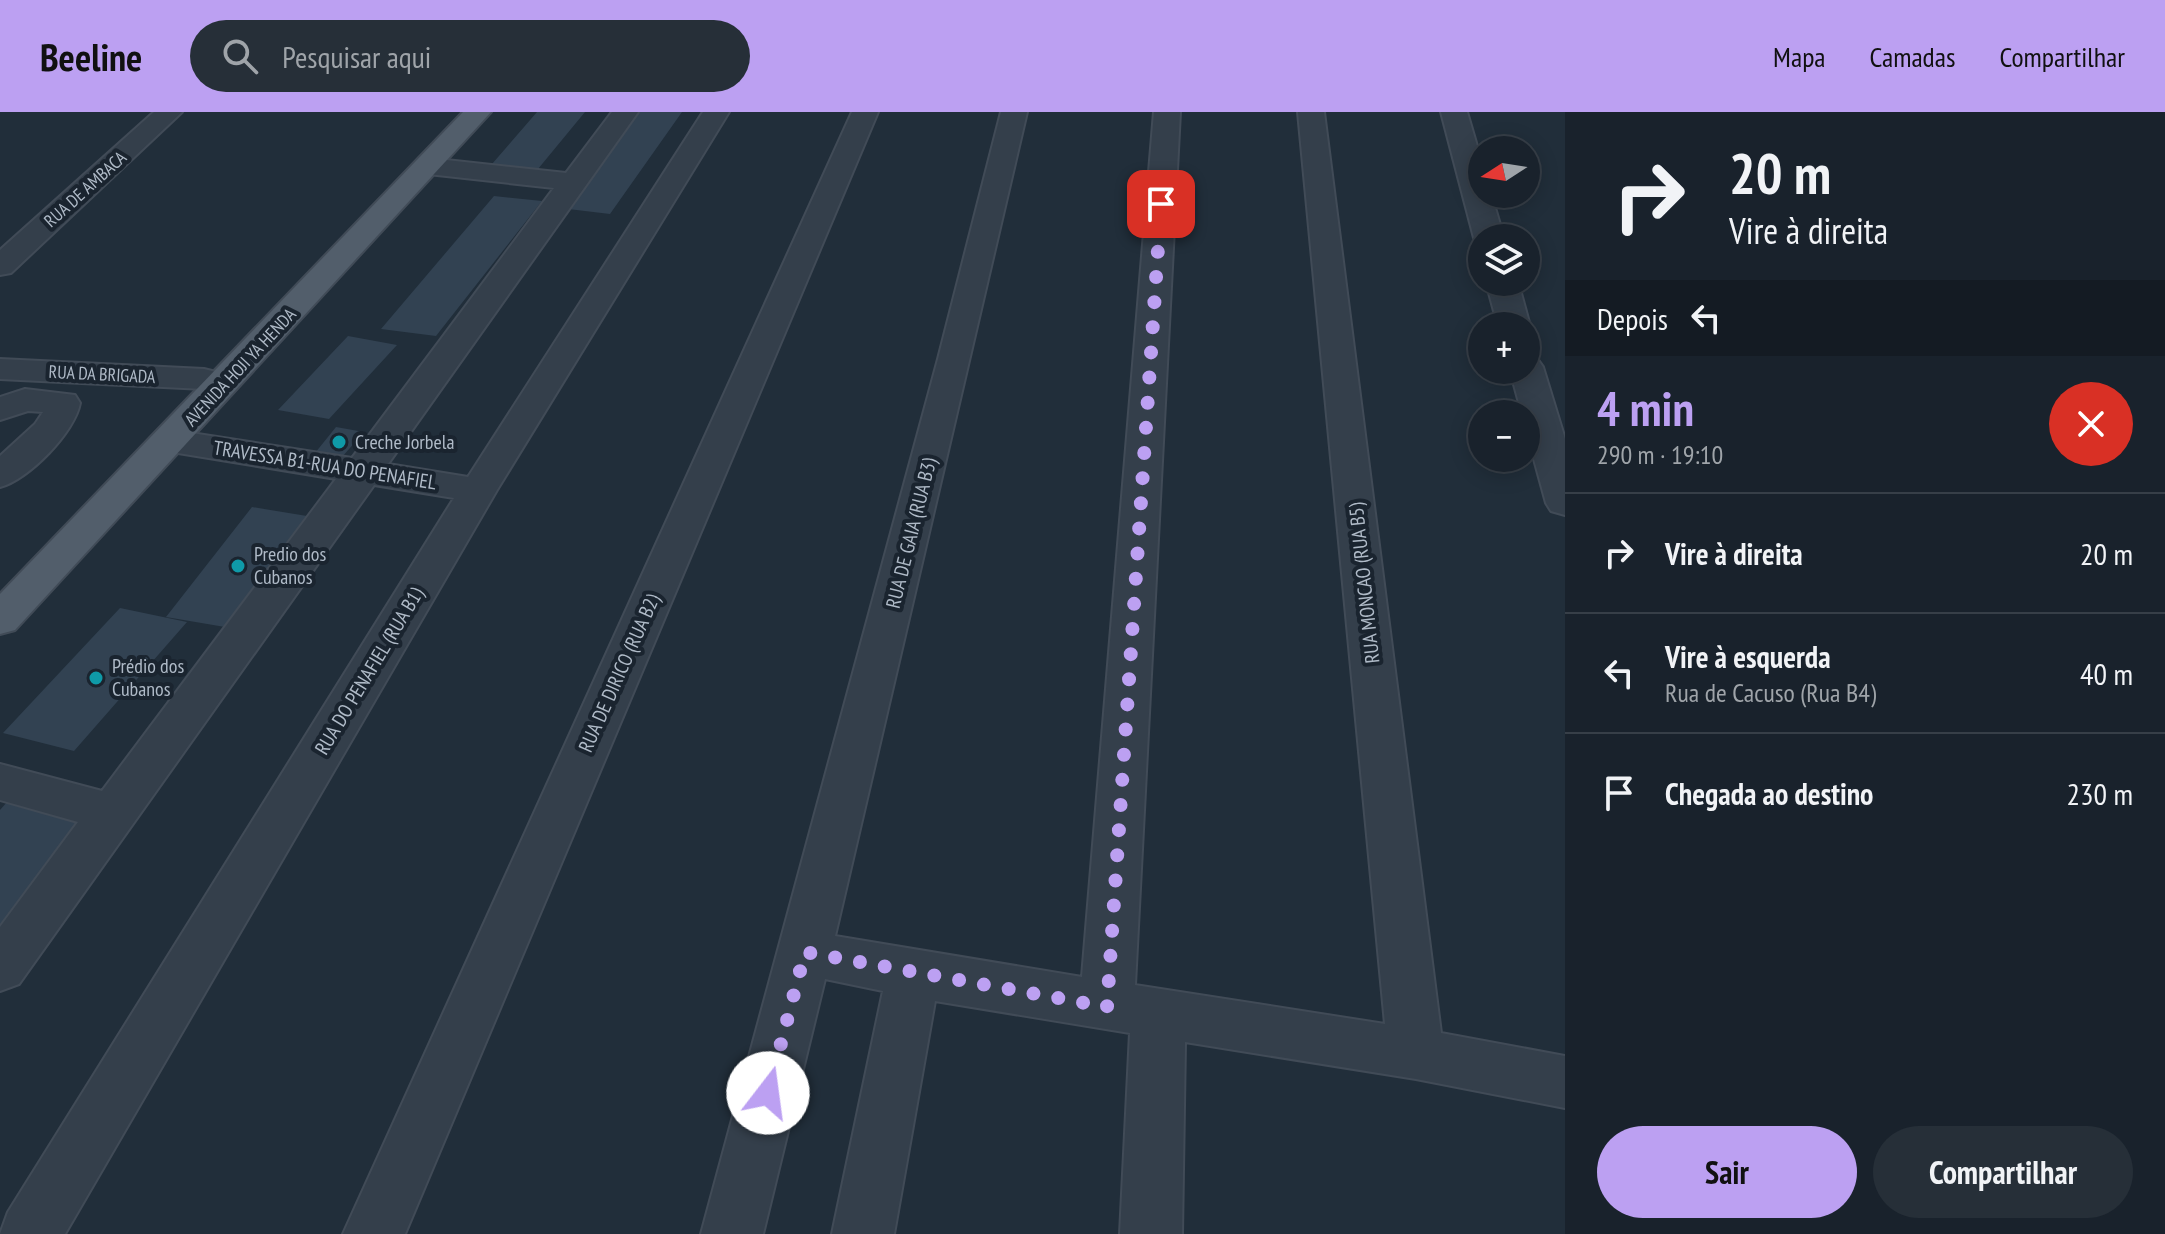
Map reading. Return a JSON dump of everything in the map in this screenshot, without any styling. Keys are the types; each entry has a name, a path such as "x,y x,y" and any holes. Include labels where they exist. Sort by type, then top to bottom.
{"main road":[{"name":"AVENIDA HOJI YA HENDA","path":"0,580 204,379 462,112"},
{"name":"AVENIDA HOJI YA HENDA","path":"0,620 172,441 478,112"}],"street":[{"name":"RUA DE AMBACA","path":"0,266 169,112"},
{"path":"0,968 625,112"},
{"name":"RUA DO PENAFIEL (RUA B1)","path":"30,1234 478,490 716,112"},
{"name":"RUA DE DIRICO (RUA B2)","path":"374,1234 865,112"},
{"name":"RUA DE GAIA (RUA B3)","path":"732,1234 955,359 1014,112"},
{"path":"1151,1234 1132,1010 1167,112"},
{"name":"RUA MONCAO (RUA B5)","path":"1311,112 1416,1054"},
{"path":"1454,112 1485,224"},
{"path":"428,166 573,182"},
{"name":"RUA DA BRIGADA","path":"0,369 204,379"},
{"path":"1531,384 1565,503"},
{"path":"0,409 25,400 62,403 63,413 55,425 0,476"},
{"name":"TRAVESSA B1-RUA DO PENAFIEL","path":"172,441 478,490"},
{"path":"0,782 112,813"},
{"path":"805,952 913,974 1416,1054 1565,1082"},
{"path":"863,1234 913,974"}],"building":[{"path":"537,112 585,112 538,169 492,164"},
{"path":"633,112 682,112 610,214 560,208"},
{"path":"494,196 542,201 436,336 381,329"},
{"path":"348,336 397,345 329,419 278,410"},
{"name":"Creche Jorbela","path":"336,427 364,432 342,457 315,453"},
{"name":"Predio dos Cubanos","path":"252,507 307,516 225,627 166,617"},
{"name":"Prédio dos Cubanos","path":"120,608 187,622 74,751 3,733"},
{"path":"7,802 83,818 0,927 0,810"}],"place":[{"name":"Creche Jorbela","path":"339,442"},
{"name":"Predio dos Cubanos","path":"238,566"},
{"name":"Prédio dos Cubanos","path":"96,678"}],"route":[{"path":"768,1093 805,952 1107,1007 1161,204"}]}
